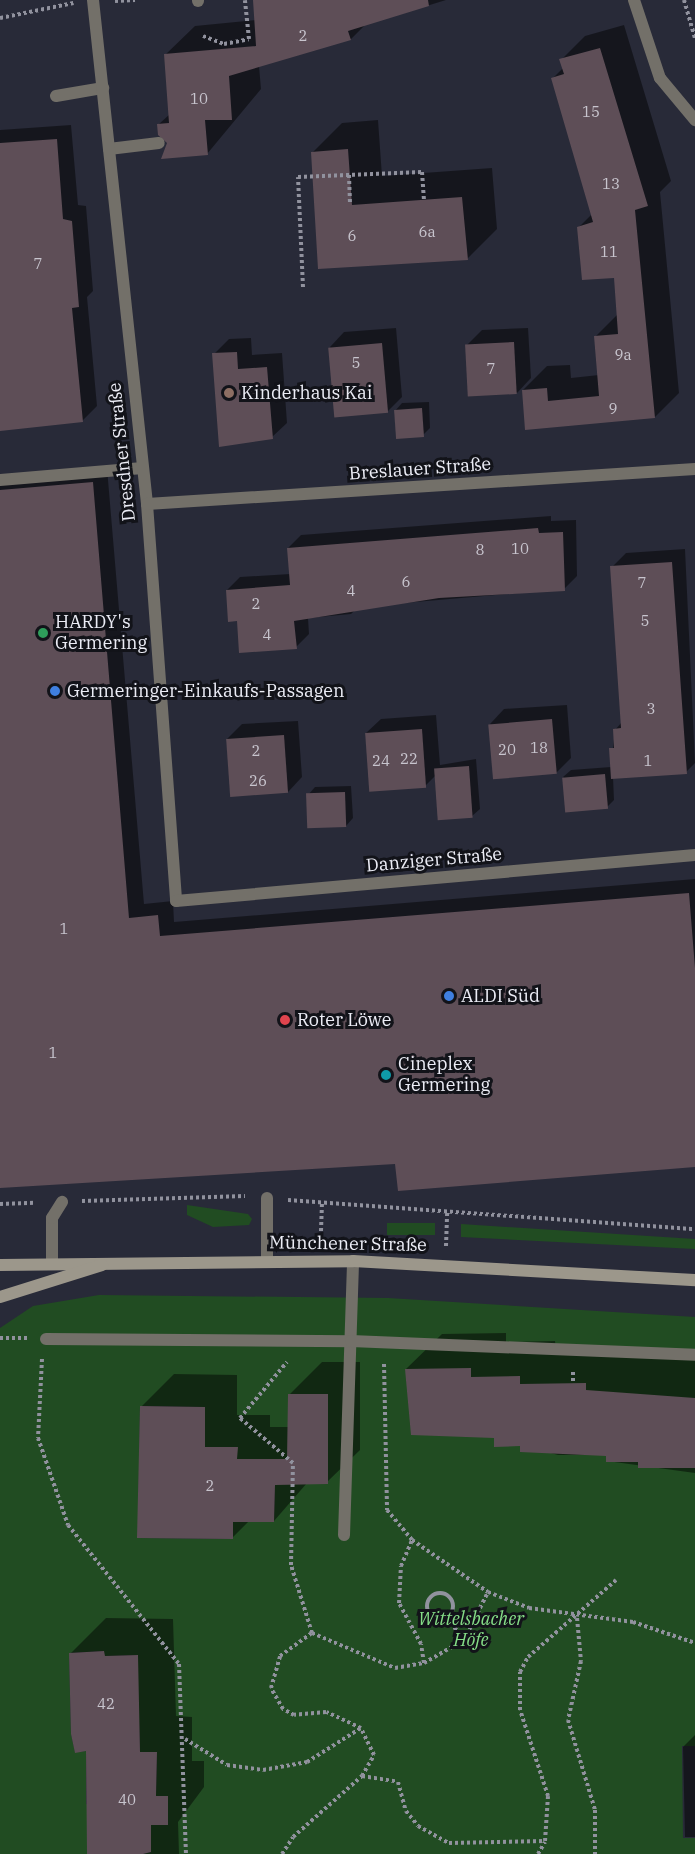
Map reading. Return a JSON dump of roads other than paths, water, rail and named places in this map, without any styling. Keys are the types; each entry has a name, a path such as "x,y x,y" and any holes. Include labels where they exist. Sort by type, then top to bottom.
{"street":[{"name":"Dresdner Straße","path":"93,0 147,504 176,901"},
{"path":"634,0 660,78 695,120"},
{"path":"56,96 103,88"},
{"path":"109,149 159,143"},
{"path":"0,480 142,468"},
{"name":"Breslauer Straße","path":"147,504 695,469"},
{"name":"Danziger Straße","path":"176,901 695,855"},
{"path":"267,1198 267,1260"},
{"path":"52,1263 52,1218 62,1202"},
{"path":"0,1298 119,1260"},
{"name":"Münchener Straße","path":"0,1264 119,1260 353,1261 695,1280"},
{"path":"344,1535 353,1261"},
{"path":"46,1339 351,1341 695,1355"}],"place":[{"name":"Kinderhaus Kai","path":"229,393"},
{"name":"HARDY's Germering","path":"43,633"},
{"name":"Germeringer-Einkaufs-Passagen","path":"55,691"},
{"name":"ALDI Süd","path":"449,996"},
{"name":"Roter Löwe","path":"285,1020"},
{"name":"Cineplex Germering","path":"386,1075"}],"park label":[{"name":"Wittelsbacher Höfe","path":"471,1630"}]}
